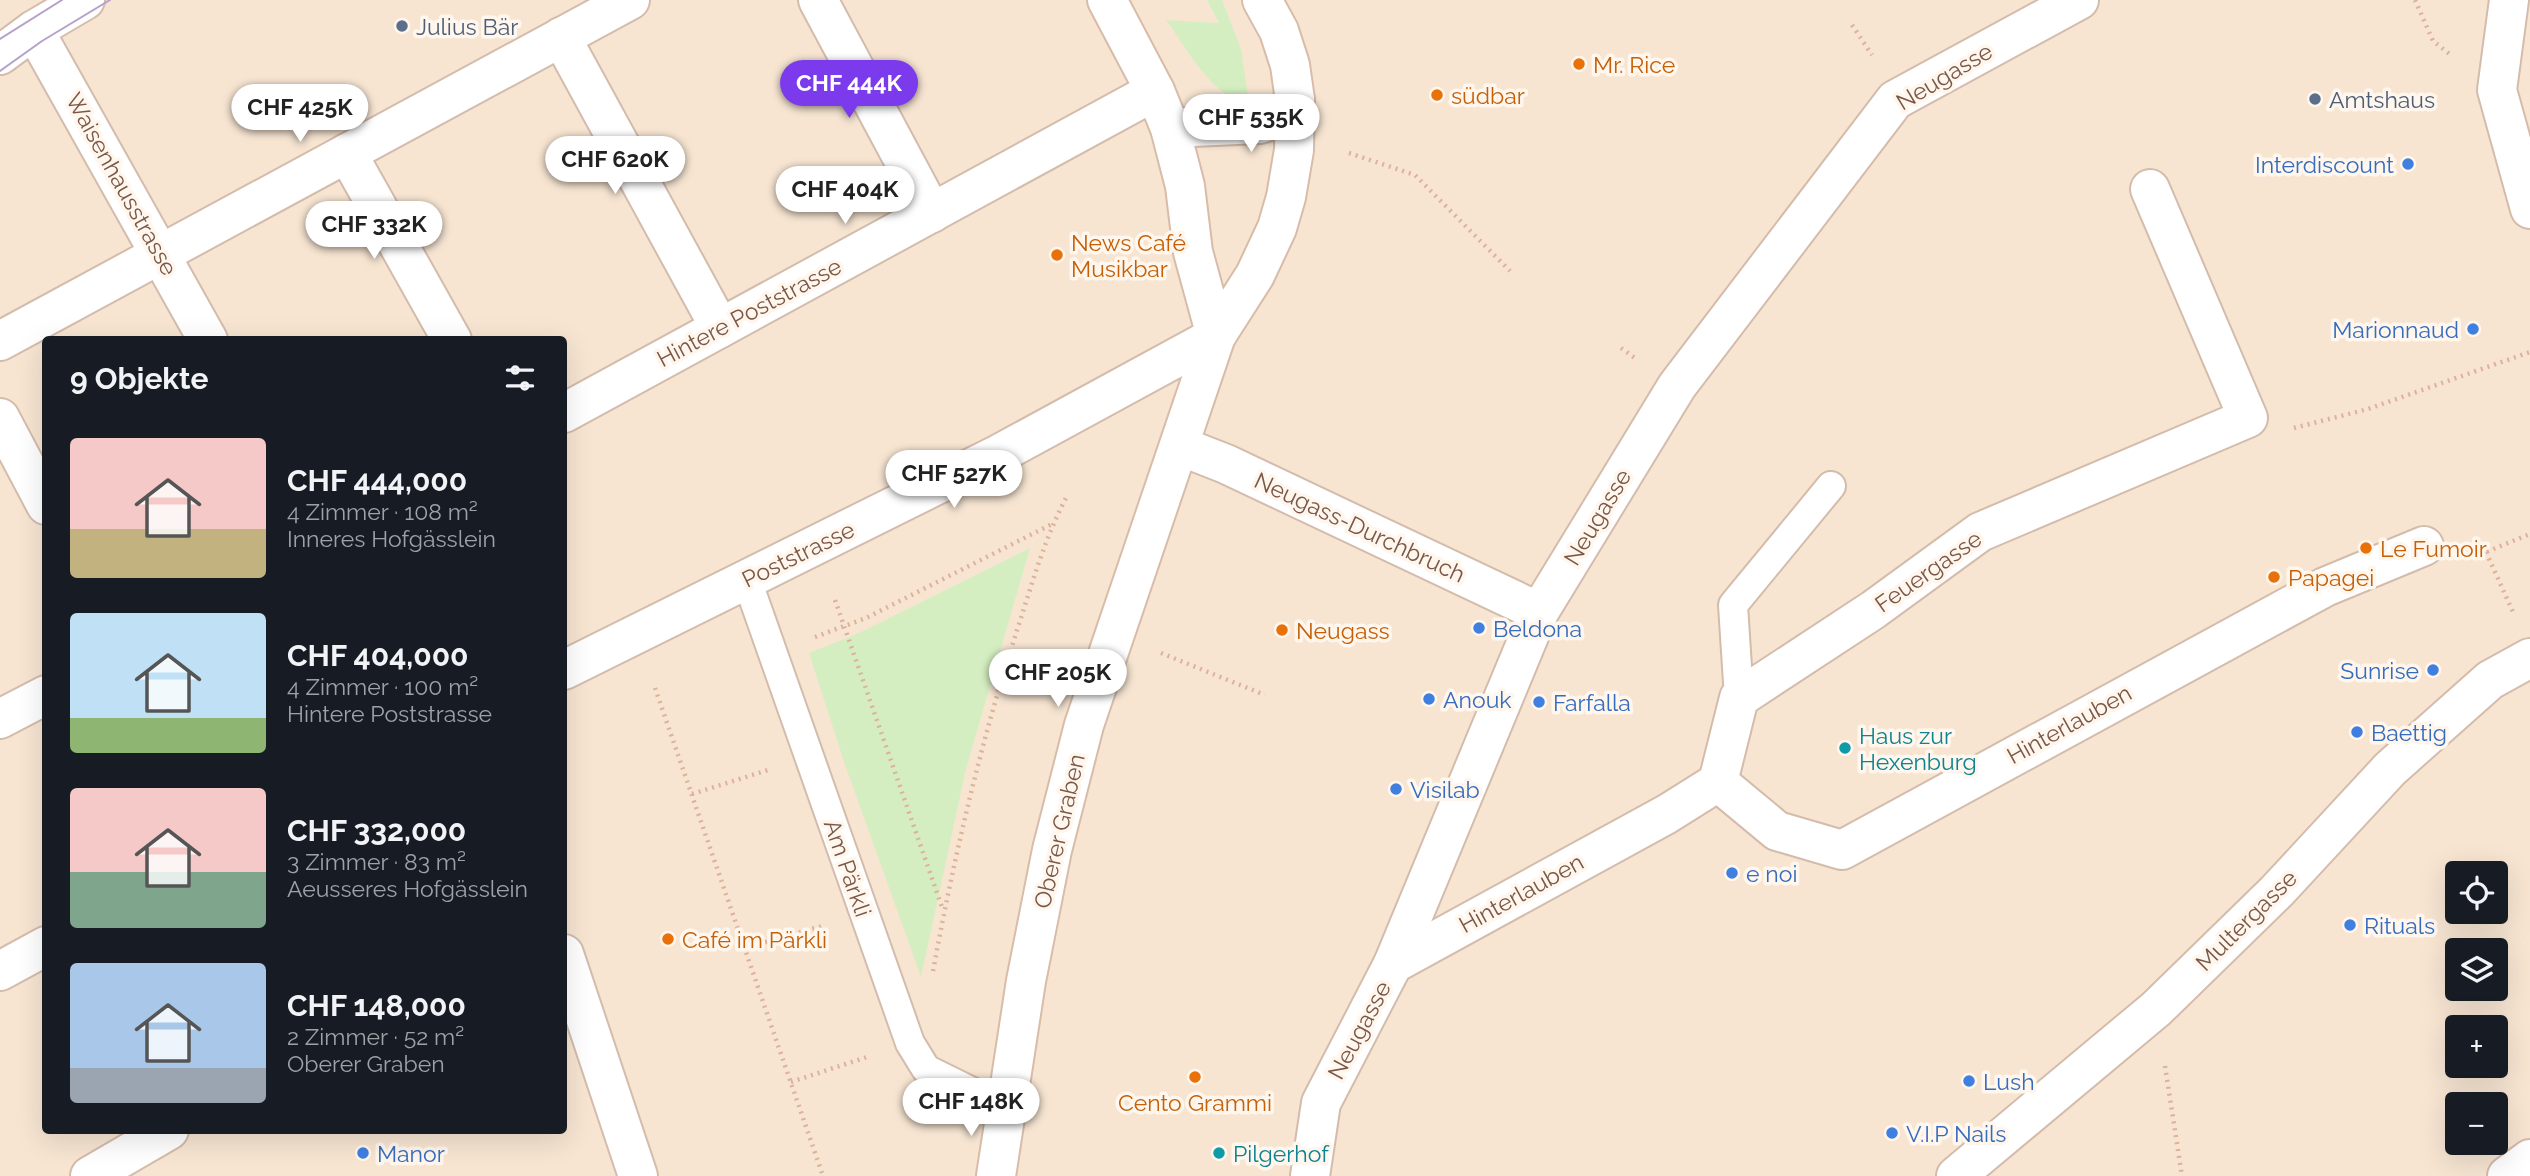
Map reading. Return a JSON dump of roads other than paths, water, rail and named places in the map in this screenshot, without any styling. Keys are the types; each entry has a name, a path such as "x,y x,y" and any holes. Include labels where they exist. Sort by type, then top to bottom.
{"street":[{"path":"0,55 34,30 85,0"},
{"path":"0,341 630,0"},
{"path":"818,0 932,213"},
{"path":"1107,0 1155,91 1170,128 1185,186 1193,252 1216,336"},
{"name":"Oberer Graben","path":"996,1176 1026,981 1052,850 1084,725 1138,569 1152,518 1180,446 1216,336 1255,275 1277,228 1294,150 1295,100 1290,65 1279,31 1262,0"},
{"name":"Neugasse","path":"1310,1176 1321,1103 1394,964 1539,612 1677,386 1895,100 2079,0"},
{"path":"2510,0 2497,90 2530,209"},
{"name":"Waisenhausstrasse","path":"34,30 206,336"},
{"path":"561,37 720,328"},
{"name":"Hintere Poststrasse","path":"567,411 1155,91"},
{"path":"1170,128 1260,124 1282,117 1295,100"},
{"path":"347,153 450,336"},
{"name":"Feuergasse","path":"1739,698 1873,610 1980,532 2248,418 2150,189"},
{"name":"Poststrasse","path":"567,669 999,454 1216,336"},
{"path":"0,418 42,497"},
{"name":"Neugass-Durchbruch","path":"1180,446 1226,464 1539,612"},
{"name":"Hinterlauben","path":"1394,964 1667,814 1718,782 1777,831 1842,849 2325,587 2424,546"},
{"name":"Multergasse","path":"1956,1176 2156,1009 2277,891 2389,769 2490,680 2524,642"},
{"path":"0,719 42,697"},
{"path":"1718,782 1739,698"},
{"path":"0,971 42,948"},
{"path":"567,963 638,1176"},
{"path":"90,1176 162,1134"},
{"path":"2507,1176 2530,1159"}],"lane":[{"path":"1739,698 1733,605 1831,486"},
{"name":"Am Pärkli","path":"747,580 910,1043 926,1069 1005,1108"}],"tram line":[{"path":"0,39 62,0"},
{"path":"0,71 42,41 110,0"}],"place":[{"name":"Julius Bär","path":"402,26"},
{"name":"Mr. Rice","path":"1579,64"},
{"name":"südbar","path":"1437,95"},
{"name":"Amtshaus","path":"2315,99"},
{"name":"Interdiscount","path":"2408,164"},
{"name":"News Café Musikbar","path":"1057,255"},
{"name":"Marionnaud","path":"2473,329"},
{"name":"Le Fumoir","path":"2366,548"},
{"name":"Papagei","path":"2274,577"},
{"name":"Beldona","path":"1479,628"},
{"name":"Neugass","path":"1282,630"},
{"name":"Sunrise","path":"2433,670"},
{"name":"Anouk","path":"1429,699"},
{"name":"Farfalla","path":"1539,702"},
{"name":"Baettig","path":"2357,732"},
{"name":"Haus zur Hexenburg","path":"1845,748"},
{"name":"Visilab","path":"1396,789"},
{"name":"e noi","path":"1732,873"},
{"name":"Rituals","path":"2350,925"},
{"name":"Café im Pärkli","path":"668,939"},
{"name":"Cento Grammi","path":"1195,1077"},
{"name":"Lush","path":"1969,1081"},
{"name":"V.I.P Nails","path":"1892,1133"},
{"name":"Manor","path":"363,1153"},
{"name":"Pilgerhof","path":"1219,1153"}]}
